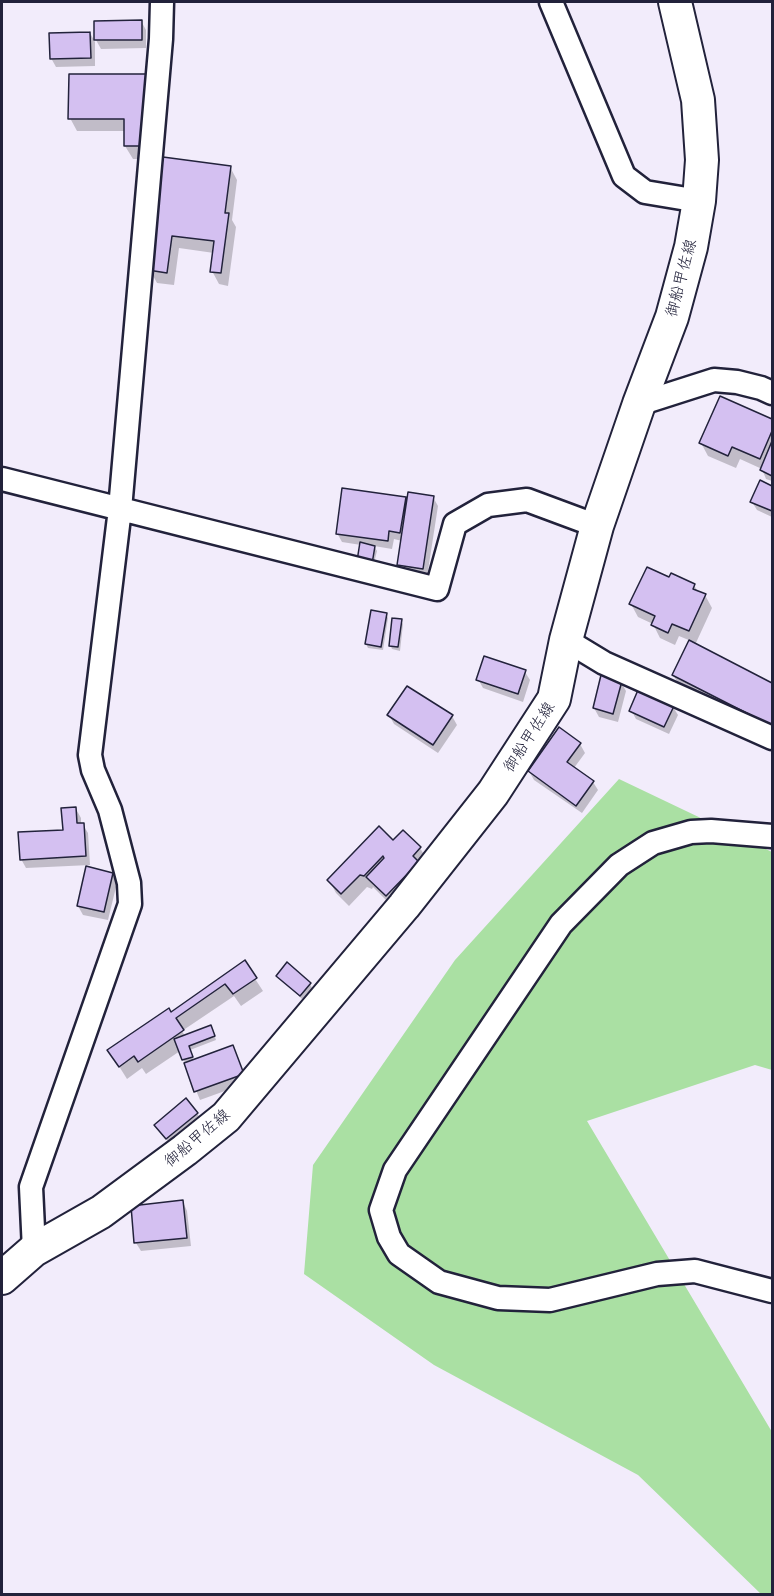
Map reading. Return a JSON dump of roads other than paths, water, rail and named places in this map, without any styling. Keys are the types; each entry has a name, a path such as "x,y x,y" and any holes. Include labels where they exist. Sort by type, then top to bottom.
{"main road":[{"name":"御船甲佐線","path":"2,1278 34,1250 101,1212 178,1156 226,1117 405,906 493,793 554,699 566,640 597,526 672,316 699,201 702,160 698,100 675,2"}],"street":[{"path":"34,1250 31,1187 130,904 129,883 110,810 93,770 90,755 120,509 161,39 162,2"},
{"path":"551,2 624,176 645,192 699,201"},
{"path":"639,404 714,380 737,382 772,393"},
{"path":"2,479 437,589 455,524 488,505 527,500 597,526"},
{"path":"566,640 604,663 772,738"},
{"path":"772,836 711,831 691,832 653,843 619,865 561,924 395,1170 381,1210 389,1237 399,1254 439,1282 498,1298 550,1300 657,1274 695,1271 772,1291"}]}
